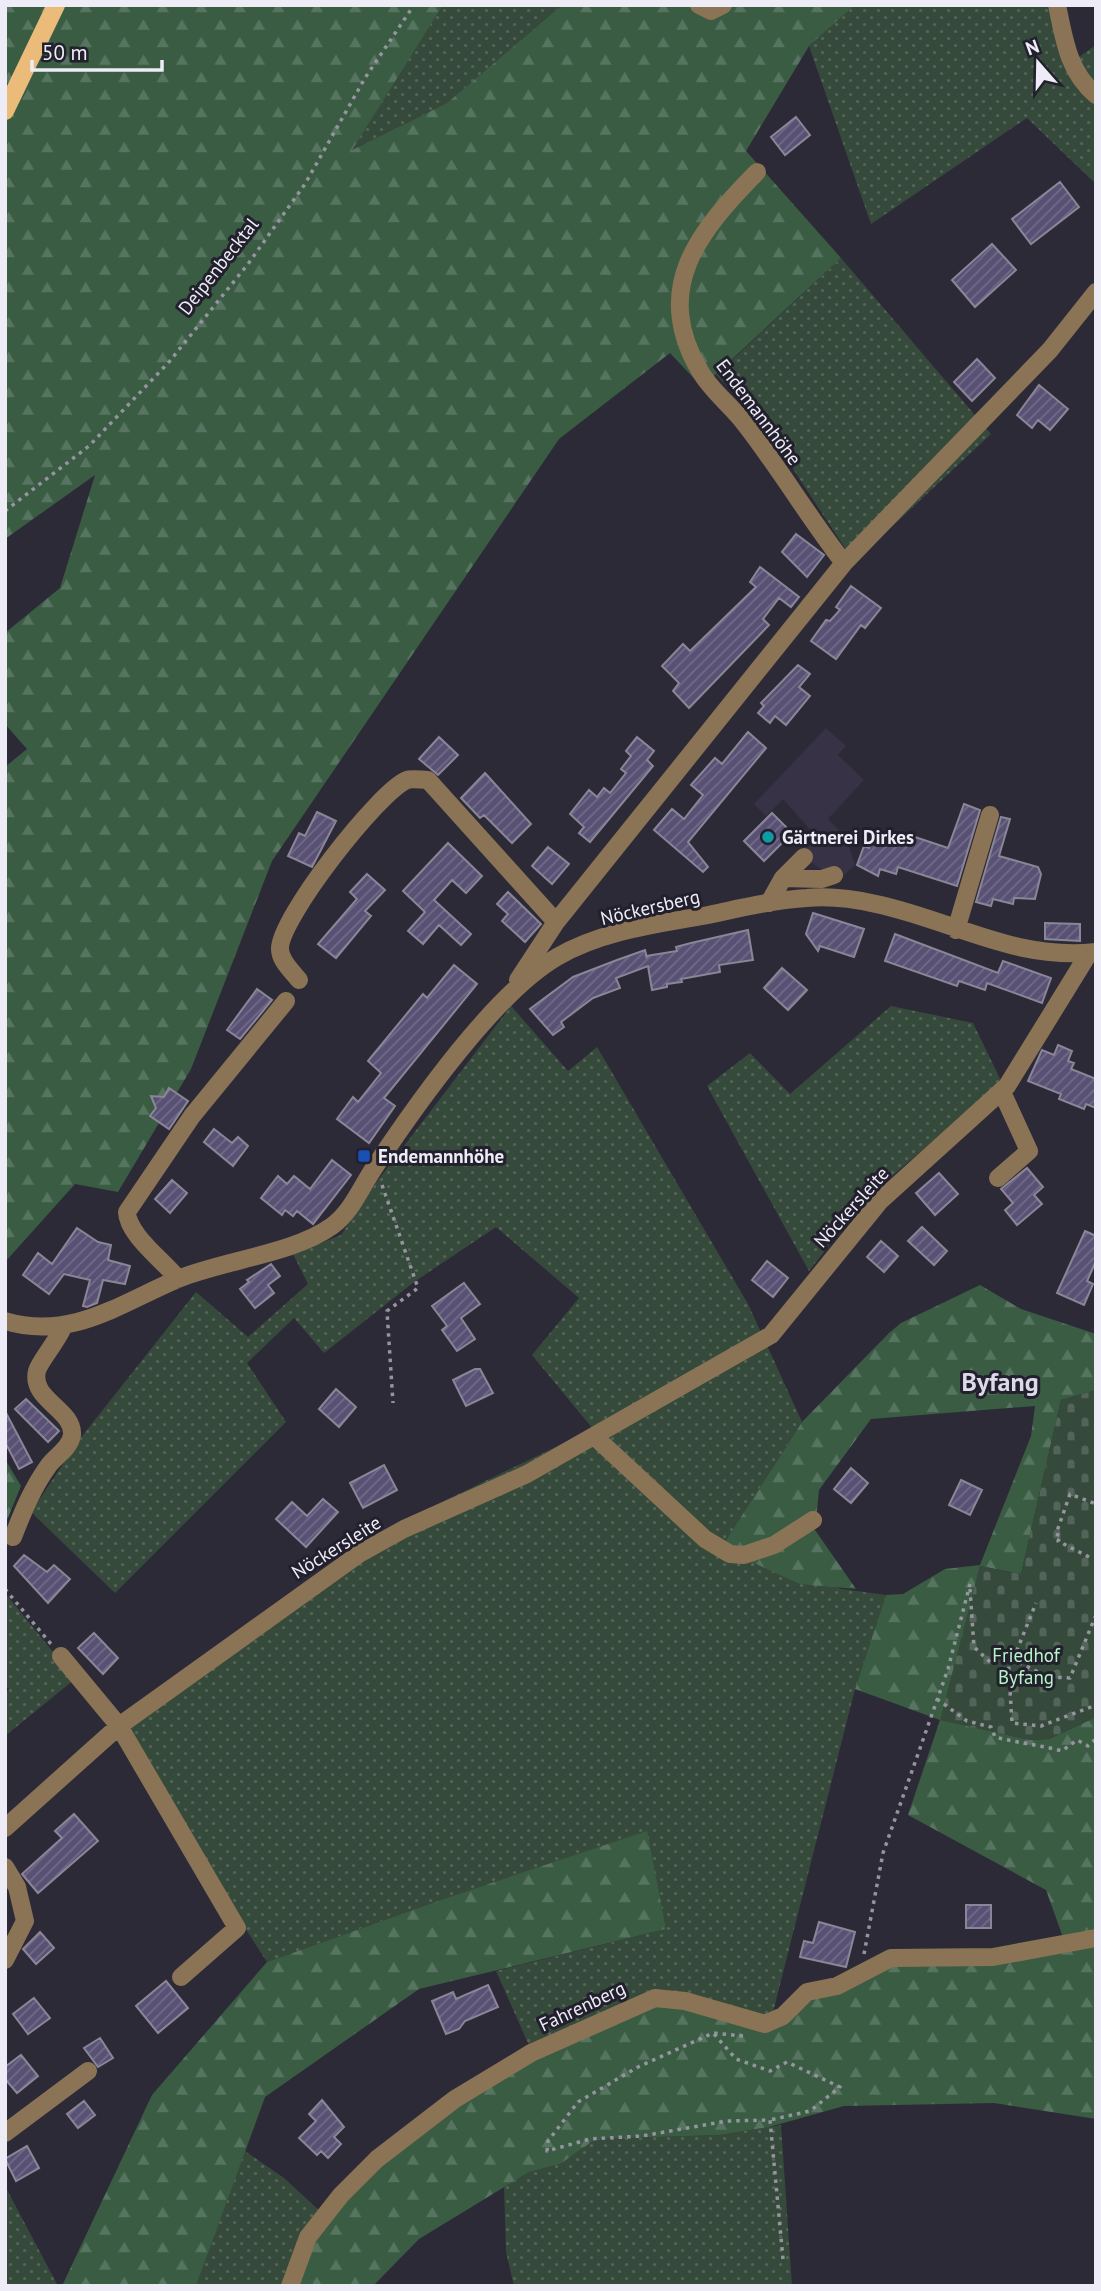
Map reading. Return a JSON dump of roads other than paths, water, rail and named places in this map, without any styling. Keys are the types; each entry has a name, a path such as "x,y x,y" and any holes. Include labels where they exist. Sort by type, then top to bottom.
{"main road":[{"path":"5,111 56,5"}],"street":[{"path":"699,5 711,11 723,5"},
{"path":"1057,5 1070,60 1086,87 1096,95"},
{"name":"Endemannhöhe","path":"757,172 705,228 688,259 678,298 685,334 700,372 745,423 844,563"},
{"path":"509,994 556,922 844,563 1014,389 1050,350 1096,292"},
{"path":"299,980 282,957 279,946 297,906 362,820 389,791 408,779 428,780 556,922"},
{"path":"956,930 990,815"},
{"path":"769,903 783,878 804,857"},
{"path":"783,878 822,879 834,876"},
{"name":"Nöckersberg","path":"5,1321 39,1326 64,1325 110,1313 178,1279 314,1237 335,1225 421,1103 509,994 557,957 609,935 810,897 846,899 879,905 1020,948 1092,952"},
{"name":"Nöckersleite","path":"5,1828 119,1726 369,1548 527,1474 771,1335 880,1201 1002,1091 1092,952"},
{"path":"178,1279 135,1233 127,1222 127,1212 200,1105 286,1001"},
{"path":"998,1178 1029,1151 1002,1091"},
{"path":"13,1537 35,1485 51,1462 69,1445 72,1434 69,1421 42,1394 37,1384 37,1371 57,1343 64,1325"},
{"path":"594,1436 705,1539 730,1554 744,1555 774,1545 813,1520"},
{"path":"61,1656 119,1726 237,1927 181,1978"},
{"path":"5,1867 17,1887 25,1921 5,1960"},
{"name":"Fahrenberg","path":"290,2286 307,2237 341,2195 377,2159 455,2099 531,2053 655,1998 685,2001 760,2024 770,2023 783,2016 807,1992 837,1986 891,1958 993,1957 1096,1938"},
{"path":"5,2133 88,2071"}],"place":[{"name":"Gärtnerei Dirkes","path":"768,837"},
{"name":"Endemannhöhe","path":"364,1156"}],"district":[{"name":"Byfang","path":"1000,1382"}],"park label":[{"name":"Friedhof Byfang","path":"1026,1666"}]}
